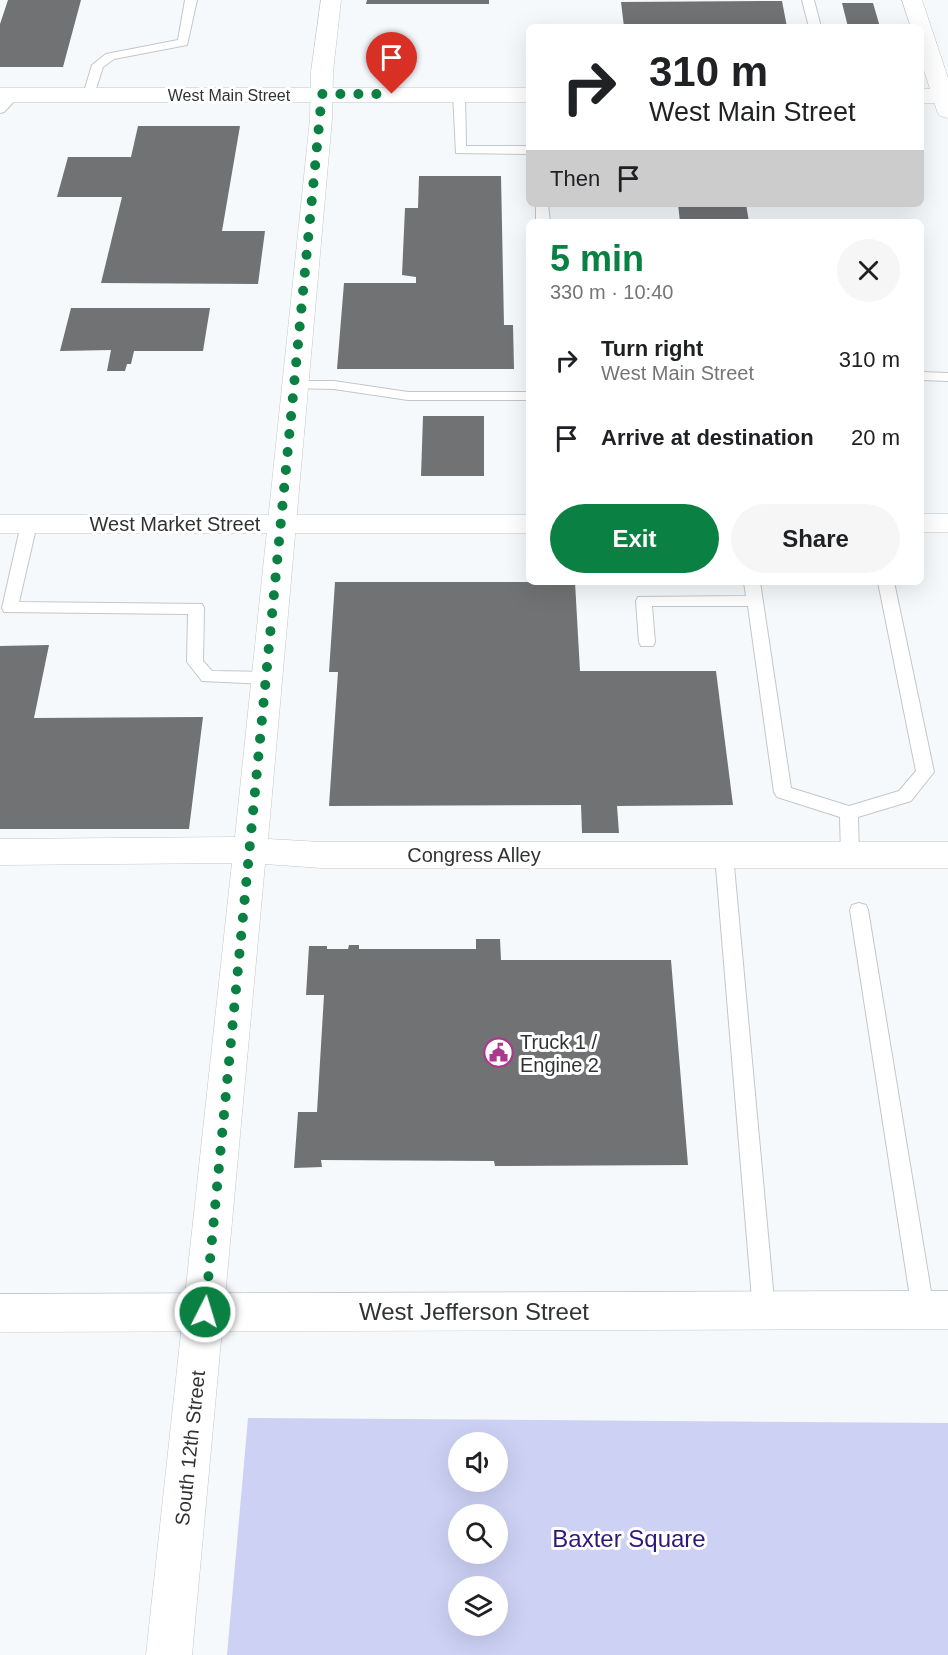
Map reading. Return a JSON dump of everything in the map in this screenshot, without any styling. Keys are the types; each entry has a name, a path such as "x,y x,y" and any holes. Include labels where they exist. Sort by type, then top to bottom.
{"street":[{"name":"South 12th Street","path":"169,1655 192,1410 205,1312 295,385 322,94 322,72 331,0"},
{"path":"912,0 920,24"},
{"path":"924,39 940,100"},
{"name":"West Main Street","path":"5,100 88,95 526,94"},
{"name":"West Market Street","path":"0,524 526,524"},
{"path":"924,524 948,524"},
{"name":"Congress Alley","path":"0,852 249,850 321,855 948,855"},
{"name":"West Jefferson Street","path":"0,1313 935,1310"}],"lane":[{"path":"88,95 98,65 110,56 183,43 191,0"},
{"path":"808,0 814,24"},
{"path":"459,94 460,150 526,150"},
{"path":"924,376 948,376"},
{"path":"295,385 334,386 408,396 526,396"},
{"path":"29,524 5,608 196,608 195,662 208,677 266,678"},
{"path":"752,585 783,792 849,813 905,796 925,772 887,585"},
{"path":"647,642 644,601 755,601"},
{"path":"849,813 850,855"},
{"path":"724,855 764,1311"},
{"path":"860,910 935,1310"}],"green space":[{"name":"Baxter Square","path":"248,1418 948,1423 948,1655 227,1655"}],"building":[{"path":"8,0 81,0 63,67 0,67 0,24"},
{"path":"367,0 489,0 489,4 366,4"},
{"path":"782,1 786,24 624,24 621,2"},
{"path":"842,3 873,3 879,24 847,24"},
{"path":"138,126 240,126 222,231 265,231 258,284 101,283 122,197 57,197 68,157 131,157"},
{"path":"419,176 501,176 504,325 513,325 514,369 337,369 344,283 416,283 416,277 402,275 405,208 418,208"},
{"path":"678,207 746,207 748,219 680,219"},
{"path":"71,308 210,308 203,351 134,351 131,364 127,364 125,371 107,371 111,350 60,351"},
{"path":"423,416 484,416 484,476 421,476"},
{"path":"335,582 526,582 526,585 575,585 580,671 716,671 733,805 617,806 619,833 582,833 581,805 329,806 338,672 329,672"},
{"path":"49,645 34,718 203,717 189,829 0,829 0,646"},
{"name":"Truck 1 / Engine 2","path":"476,939 500,939 501,960 671,960 688,1165 495,1166 494,1161 321,1160 322,1167 294,1168 298,1112 317,1112 324,995 306,995 309,946 327,946 327,949 348,949 349,945 359,945 359,949 476,949"}],"place":[{"name":"Truck 1 / Engine 2","path":"499,1053"}],"route":[{"path":"205,1312 322,94 392,94"}]}
